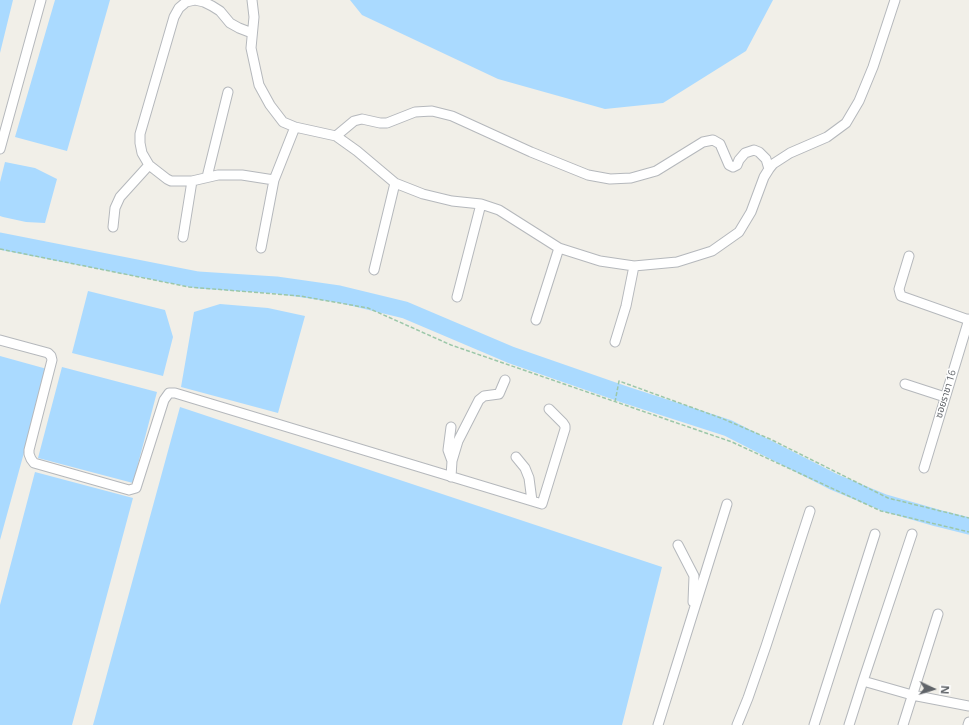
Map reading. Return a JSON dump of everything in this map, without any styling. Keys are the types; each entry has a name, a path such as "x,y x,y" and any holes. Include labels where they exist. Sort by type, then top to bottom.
{"street":[{"path":"0,149 41,0"},
{"path":"252,33 230,23 220,11 204,2 195,0 186,2 179,8 174,17 140,134 140,143 142,153 149,165 169,180 192,181 218,175 242,175 274,180"},
{"path":"252,0 254,17 251,48 259,85 270,105 283,122 295,127 336,136 357,151 395,183 423,194 452,201 481,204 499,210 559,248 600,261 634,266 677,262 712,251 739,232 751,212 764,177 773,164 790,153 828,137 846,124 859,101 873,67 894,0"},
{"path":"207,177 228,92"},
{"path":"336,136 354,121 362,119 387,123 415,112 432,111 452,116 531,152 588,175 610,179 631,178 656,171 702,142 713,140 720,144 729,165 733,167 737,165 745,153 754,150 759,152 766,159 769,169"},
{"path":"261,248 274,180 295,127"},
{"path":"113,227 115,208 120,197 149,165"},
{"path":"183,237 192,181"},
{"path":"374,270 395,183"},
{"path":"457,297 481,204"},
{"path":"536,320 559,248"},
{"path":"909,256 899,289 901,296 969,320"},
{"path":"615,342 626,306 634,266"},
{"name":"ซอยราชา 16","path":"924,468 969,320"},
{"path":"0,340 42,351 51,356 52,360 29,450 29,454 34,463 129,490 136,488 164,400 169,393 175,393 542,504 565,426 549,409"},
{"path":"451,477 452,460 458,441 479,400 484,396 499,394 505,380"},
{"path":"905,384 945,397"},
{"path":"451,427 448,450 452,460"},
{"path":"516,458 524,468 531,483 532,501"},
{"path":"658,725 727,504"},
{"path":"737,725 766,646 810,511"},
{"path":"814,725 875,534"},
{"path":"849,725 912,534"},
{"path":"678,545 694,576 693,614"},
{"path":"903,725 938,614"},
{"path":"863,681 912,695 969,706"}],"path":[{"path":"0,249 189,287 300,296 368,308 451,345 732,442 881,511 969,532"},
{"path":"615,402 619,381 721,418 770,439 888,498 969,518"}],"water":[{"path":"0,0 13,0 0,53"},
{"path":"55,0 110,0 67,151 15,137"},
{"path":"350,0 773,0 746,51 663,103 605,109 498,79 362,15"},
{"path":"5,162 35,168 57,179 45,223 26,222 0,216 0,182"},
{"path":"88,291 165,310 173,337 163,376 72,353"},
{"path":"220,304 268,308 305,316 278,413 181,387 194,312"},
{"path":"0,356 47,369 0,540"},
{"path":"62,367 157,392 133,483 38,458"},
{"path":"180,407 662,567 622,725 93,725"},
{"path":"35,472 133,498 72,725 0,725 0,605"}],"waterway":[{"path":"0,241 198,280 276,285 339,294 405,310 511,355 626,395 728,428 834,482 885,503 969,526"}]}
